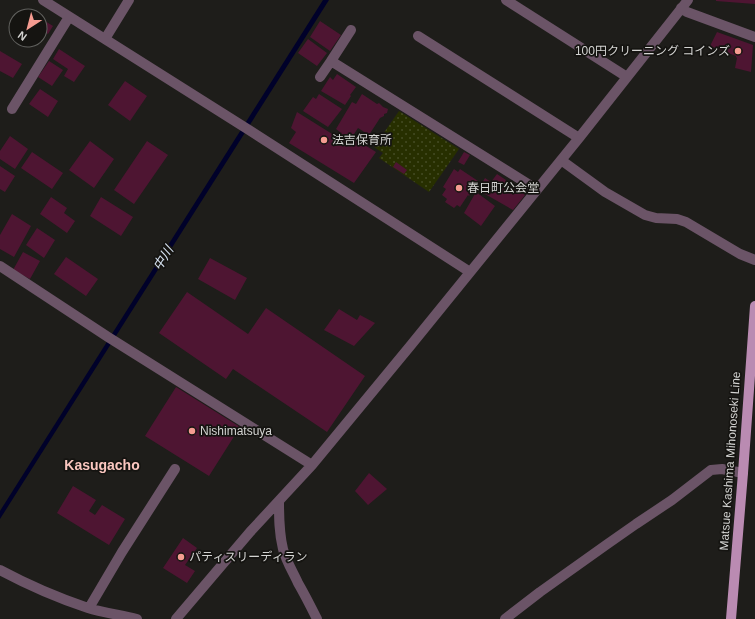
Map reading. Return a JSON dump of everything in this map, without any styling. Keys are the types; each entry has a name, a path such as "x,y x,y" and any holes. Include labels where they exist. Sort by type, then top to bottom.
{"main road":[{"name":"Matsue Kashima Mihonoseki Line","path":"731,619 755,307"}],"street":[{"path":"43,0 237,122 470,272"},
{"path":"105,39 129,0"},
{"path":"506,0 627,78"},
{"path":"176,619 250,532 312,465 561,160 688,0"},
{"path":"681,8 687,12 755,37"},
{"path":"12,109 70,17"},
{"path":"320,78 351,30"},
{"path":"418,36 578,138"},
{"path":"331,61 536,189"},
{"path":"561,160 605,192 644,215 656,218 677,219 686,222 740,254 755,260"},
{"path":"0,266 112,339 312,465"},
{"path":"506,619 540,592 672,500 711,470 722,468 743,473"},
{"path":"89,608 122,552 175,469"},
{"path":"279,502 278,518 283,549 291,568 318,619"},
{"path":"0,570 58,597 89,608 137,619"}],"green space":[{"path":"399,111 459,149 429,192 379,158 383,153 374,147"}],"water":[{"name":"中川","path":"323,0 329,0 0,519 0,511"}],"building":[{"path":"755,0 755,4 716,1"},
{"path":"320,21 341,35 330,51 310,37"},
{"path":"48,23 53,26 48,34"},
{"name":"100円クリーニング コインズ","path":"717,32 753,45 751,72 735,68 736,56 710,46"},
{"path":"308,39 327,53 317,66 298,53"},
{"path":"59,49 85,66 74,82 64,76 68,69 53,59"},
{"path":"0,51 22,64 13,78 0,71"},
{"path":"49,61 63,70 52,86 38,77"},
{"path":"337,74 356,87 345,105 321,91 330,77 333,80"},
{"path":"125,81 147,96 130,121 108,105"},
{"path":"40,89 58,101 48,117 29,104"},
{"path":"319,94 342,109 328,127 303,111 313,97 316,99"},
{"name":"法吉保育所","path":"362,94 388,109 387,113 380,118 369,135 358,128 352,137 376,152 354,183 289,143 296,132 291,128 297,112 337,137 340,132 336,129 352,102 356,104"},
{"path":"10,136 28,149 15,169 0,159 0,151"},
{"path":"90,141 114,159 94,188 69,170"},
{"path":"147,141 168,155 134,204 114,190"},
{"path":"32,152 63,173 52,189 21,168"},
{"path":"464,152 470,155 464,165 458,162"},
{"path":"396,162 407,170 404,174 393,167"},
{"path":"0,166 15,176 5,192 0,189"},
{"name":"春日町公会堂","path":"454,169 458,172 460,169 478,181 460,207 457,205 454,208 445,202 447,199 442,195 446,189 443,187"},
{"path":"497,174 518,188 516,192 519,194 521,190 525,192 525,195 513,210 478,190 485,178 491,182"},
{"path":"476,192 495,206 481,226 464,213"},
{"path":"51,197 67,208 64,213 75,221 67,233 40,214"},
{"path":"101,197 133,217 121,236 90,216"},
{"path":"12,214 31,226 14,257 0,249 0,235"},
{"path":"37,228 55,240 44,258 26,245"},
{"path":"23,252 40,261 30,279 13,270"},
{"path":"66,257 98,279 86,296 54,274"},
{"path":"210,258 247,278 235,300 198,279"},
{"path":"187,292 248,334 266,308 365,376 327,432 233,369 226,379 159,333"},
{"path":"339,309 357,320 360,315 375,323 354,346 324,330"},
{"name":"Nishimatsuya","path":"176,387 240,427 209,476 145,436"},
{"path":"369,473 387,489 368,505 355,491"},
{"path":"73,486 96,500 89,511 95,515 102,505 125,519 109,545 57,513"},
{"name":"パティスリーディラン","path":"183,538 197,548 185,565 195,571 187,583 163,568"}],"place":[{"name":"100円クリーニング コインズ","path":"738,51"},
{"name":"法吉保育所","path":"324,140"},
{"name":"春日町公会堂","path":"459,188"},
{"name":"Nishimatsuya","path":"192,431"},
{"name":"パティスリーディラン","path":"181,557"}],"district":[{"name":"Kasugacho","path":"102,465"}]}
